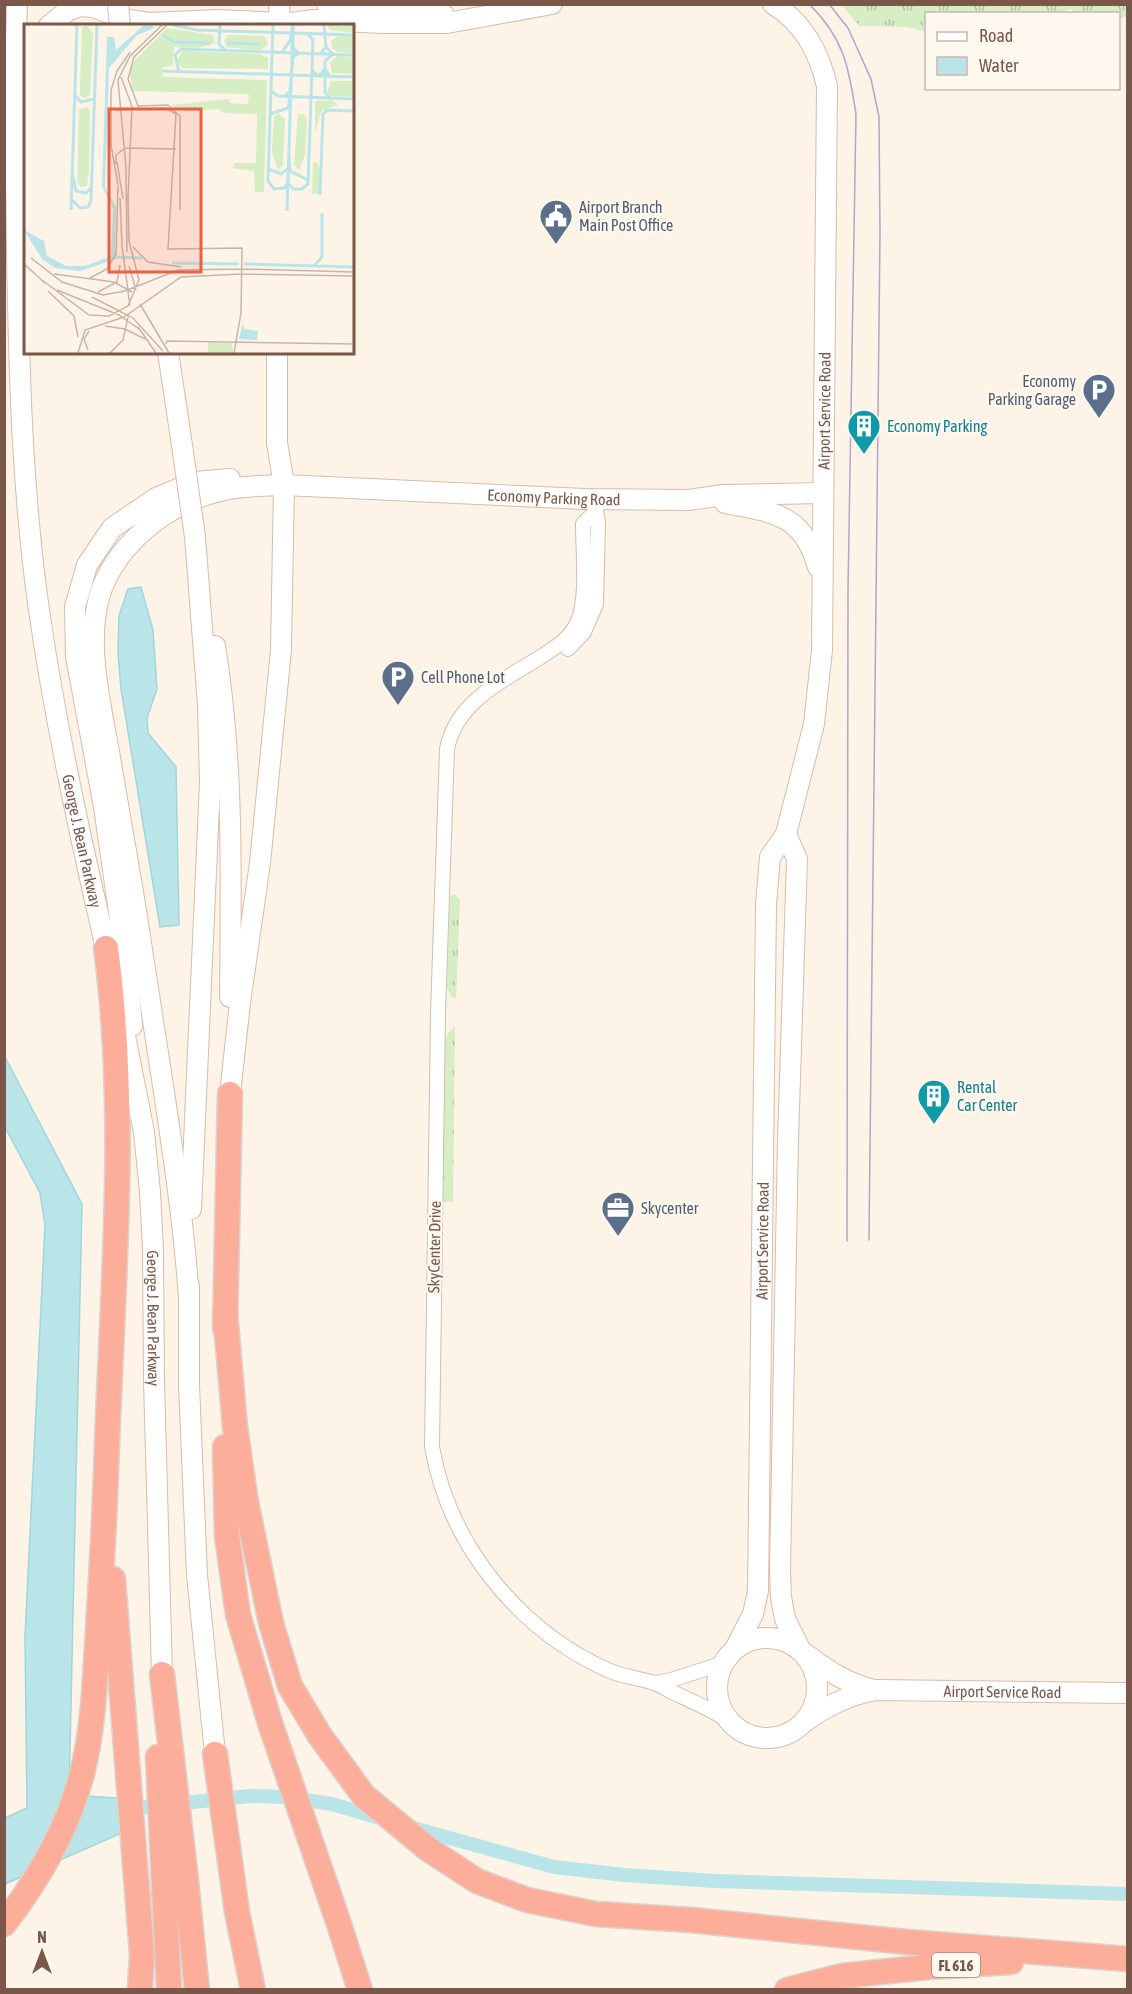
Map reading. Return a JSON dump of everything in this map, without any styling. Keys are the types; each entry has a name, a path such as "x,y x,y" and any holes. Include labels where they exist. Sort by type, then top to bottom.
{"highway":[{"path":"4,1924 40,1871 63,1824 82,1774 93,1709 106,1468 117,1186 115,1042 106,948"},
{"path":"230,1094 225,1312 227,1536 238,1615 270,1723 360,1989"},
{"path":"225,1312 236,1438 246,1502 271,1623 290,1686 320,1736 364,1796 428,1849 477,1881 527,1900 596,1914 691,1920 907,1942 1128,1959"},
{"path":"106,1468 125,1754 142,1955 140,1989"},
{"path":"162,1674 169,1989"},
{"path":"215,1754 237,1912 253,1989"},
{"path":"165,1764 197,1989"},
{"name":"FL 616","path":"787,1989 842,1976 927,1967 1128,1959"}],"street":[{"name":"George J. Bean Parkway","path":"17,4 18,306 23,446 39,609 70,784 128,1043 144,1132 153,1249 162,1674"},
{"path":"118,4 120,24"},
{"path":"327,4 415,9 473,20"},
{"path":"51,24 65,8 80,6 93,7 129,20 149,23 315,20 447,23 552,4"},
{"name":"Airport Service Road","path":"730,1655 753,1614 758,1591 765,904 770,857 786,834 814,724 822,650 827,86 821,63 805,32 773,4"},
{"path":"65,8 106,24"},
{"path":"18,306 24,219"},
{"path":"168,354 195,537 221,682 228,758 231,854 230,1094"},
{"path":"230,1094 240,1003 260,864 281,650 284,485 277,443 277,354"},
{"path":"144,1132 125,949 104,807 76,657 75,607 87,566 112,528 156,498 195,482 241,478 284,485"},
{"path":"189,1299 185,1237 174,1160 133,892 101,705 94,646 94,616 103,587 118,558 135,538 157,520 178,506 209,494 244,487 284,485"},
{"name":"Economy Parking Road","path":"284,485 595,506 689,500 723,495 823,493"},
{"path":"689,500 737,505 789,520 806,536 814,554 822,584"},
{"name":"SkyCenter Drive","path":"595,506 598,523 597,595 594,612 584,632 570,648 490,698 468,708 455,725 447,749 438,1013 431,1402 434,1458 444,1492 467,1543 489,1576 516,1607 573,1652 621,1676 654,1683 709,1708 727,1720"},
{"path":"195,537 208,705 210,782 191,1176 189,1386 195,1552 215,1754"},
{"name":"Airport Service Road","path":"786,834 797,859 788,1151 781,1597 785,1619 802,1651 844,1680 876,1690"},
{"path":"771,1638 786,1642 802,1651 816,1677 817,1692 814,1708 804,1722 791,1733 774,1738 757,1738 740,1732 727,1720 719,1705 717,1688 720,1671 730,1655 755,1640 771,1638"},
{"name":"SkyCenter Drive","path":"654,1683 671,1680 730,1655"},
{"name":"Airport Service Road","path":"804,1722 848,1696 876,1690 1128,1693"}],"green space":[{"path":"1127,4 1127,16 1120,19 1120,12 1074,12 1071,9 1061,12 925,12 925,32 908,27 859,26 842,5"},
{"path":"455,895 460,900 456,999 451,996 447,988 450,896"},
{"path":"455,1026 453,1202 443,1202 445,1041 448,1033"}],"water":[{"path":"141,587 153,630 157,689 147,718 148,733 176,767 179,925 160,927 121,689 118,654 119,616 128,589"},
{"path":"4,1055 82,1204 69,1795 132,1799 124,1832 5,1884 5,1818 27,1808 25,1637 45,1225 40,1193 5,1127"}],"waterway":[{"path":"127,1809 250,1796 286,1797 332,1804 383,1819"},
{"path":"410,1827 554,1867 624,1875 715,1881 1128,1894"}],"tram line":[{"path":"809,4 830,29 843,54 851,82 856,114 848,590 847,1241"},
{"path":"829,4 848,28 871,79 879,117 880,233 869,1240"}],"place":[{"name":"Airport Branch Main Post Office","path":"556,245"},
{"name":"Economy Parking Garage","path":"1099,419"},
{"name":"Economy Parking","path":"864,455"},
{"name":"Cell Phone Lot","path":"398,706"},
{"name":"Rental Car Center","path":"934,1125"},
{"name":"Skycenter","path":"618,1237"}]}
